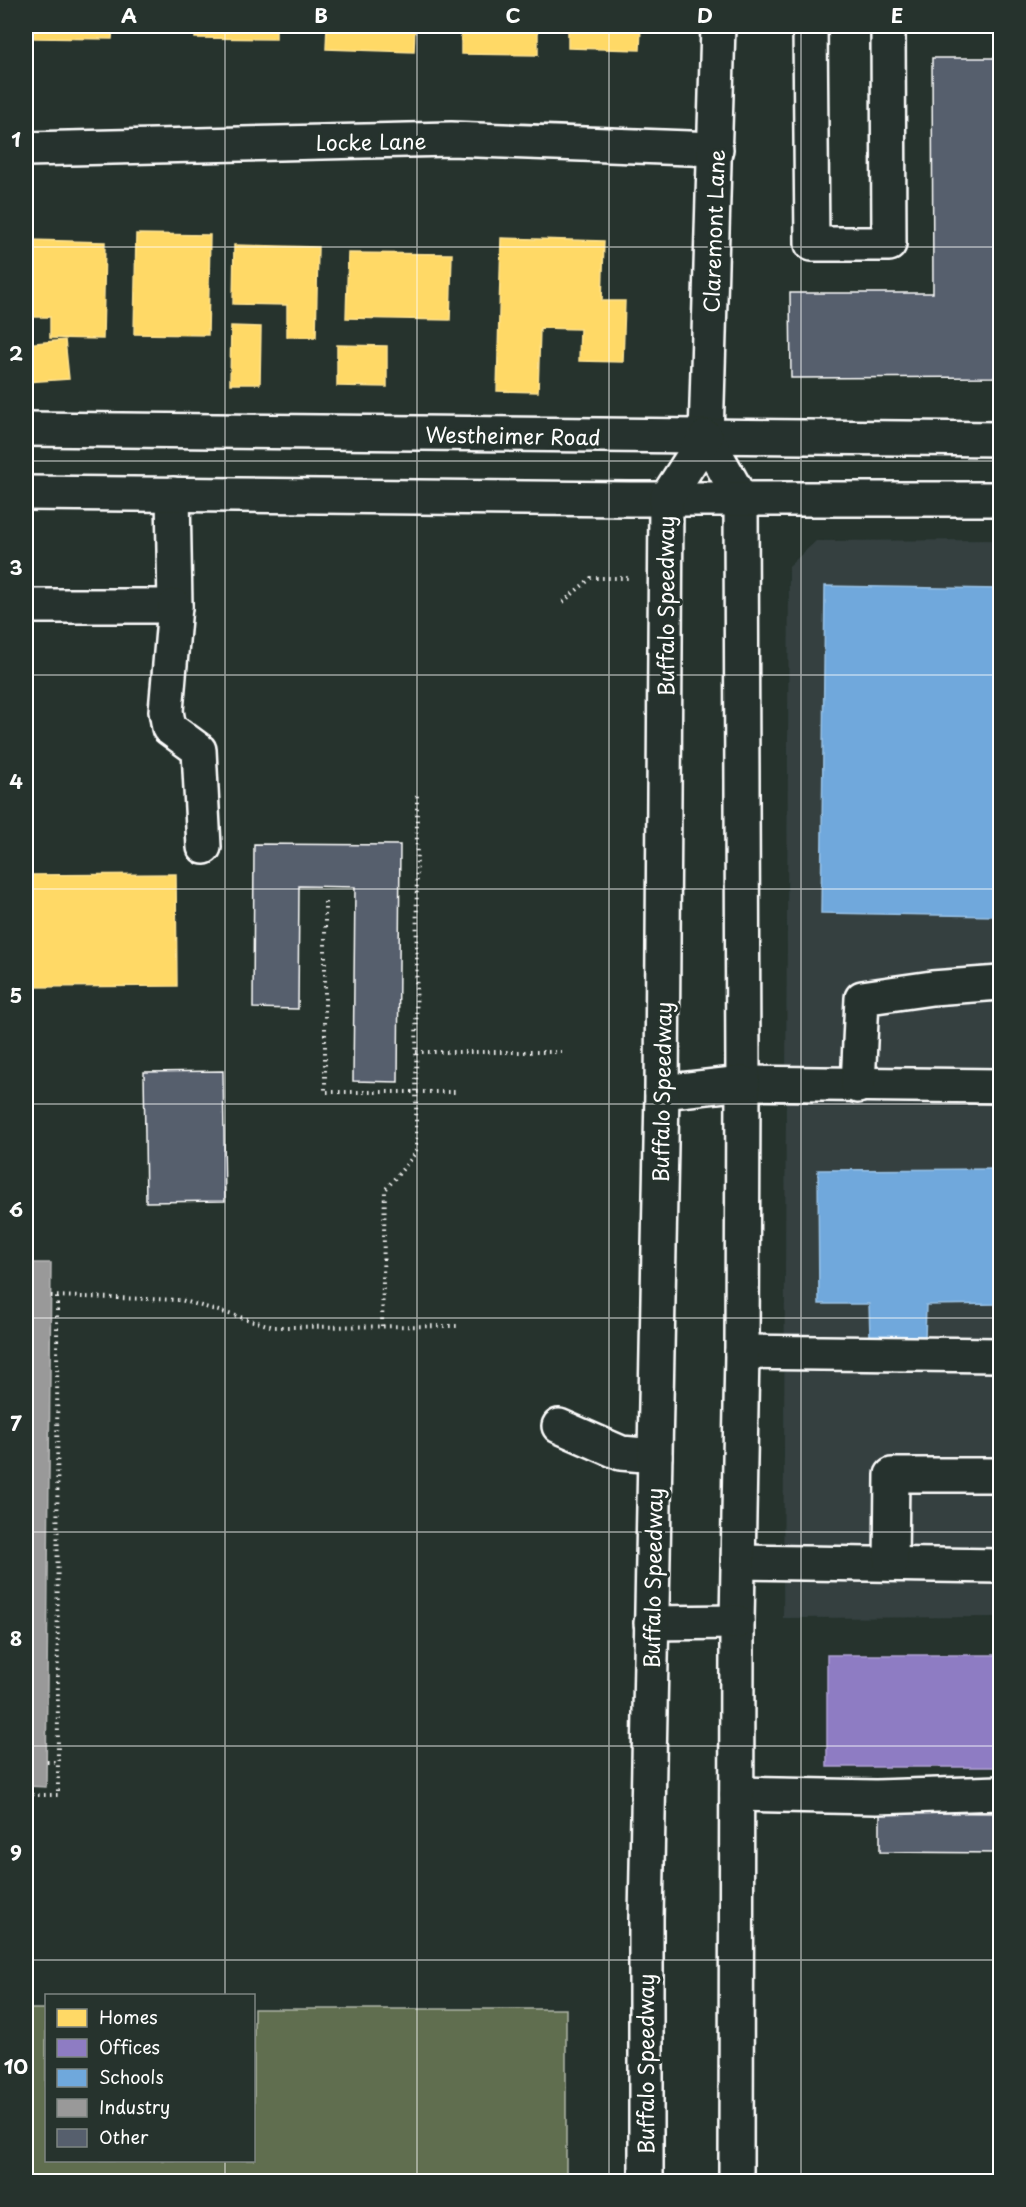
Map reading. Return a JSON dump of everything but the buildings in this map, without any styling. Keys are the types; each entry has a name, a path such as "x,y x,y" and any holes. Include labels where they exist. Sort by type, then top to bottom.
{"main road":[{"name":"Claremont Lane","path":"706,436 718,26"},
{"path":"810,26 812,244 889,244 888,26"},
{"name":"Locke Lane","path":"26,149 451,139 716,149"},
{"name":"Westheimer Road","path":"26,429 1000,439"},
{"path":"706,436 741,499 743,1083 742,1352 737,1622 736,2181"},
{"name":"Buffalo Speedway","path":"646,2181 645,1919 662,1092 666,499 706,436"},
{"path":"26,493 666,499 1000,499"},
{"path":"173,494 175,606 166,711 169,728 199,750 204,847"},
{"path":"26,606 175,606"},
{"path":"858,1086 862,998 932,988 1000,983"},
{"path":"662,1092 743,1083 1000,1086"},
{"path":"742,1352 1000,1355"},
{"path":"559,1426 621,1454 655,1456"},
{"path":"891,1564 892,1475 1000,1475"},
{"path":"738,1562 1000,1566"},
{"path":"651,1623 737,1622"},
{"path":"737,1794 876,1797 1000,1793"}],"path":[{"path":"563,602 591,578 665,578"},
{"path":"382,1326 385,1190 416,1153 417,794"},
{"path":"325,902 325,1092 458,1092"},
{"path":"416,1052 561,1052"},
{"path":"51,1296 181,1300 274,1327 457,1326"},
{"path":"26,1794 58,1795 57,1296"},
{"path":"47,1762 58,1762"}],"shaded area":[{"path":"1000,540 1000,1617 783,1618 789,566 816,541"}],"green space":[{"path":"26,2009 45,2009 45,2162 255,2162 255,2009 566,2009 566,2181 26,2181"}]}
